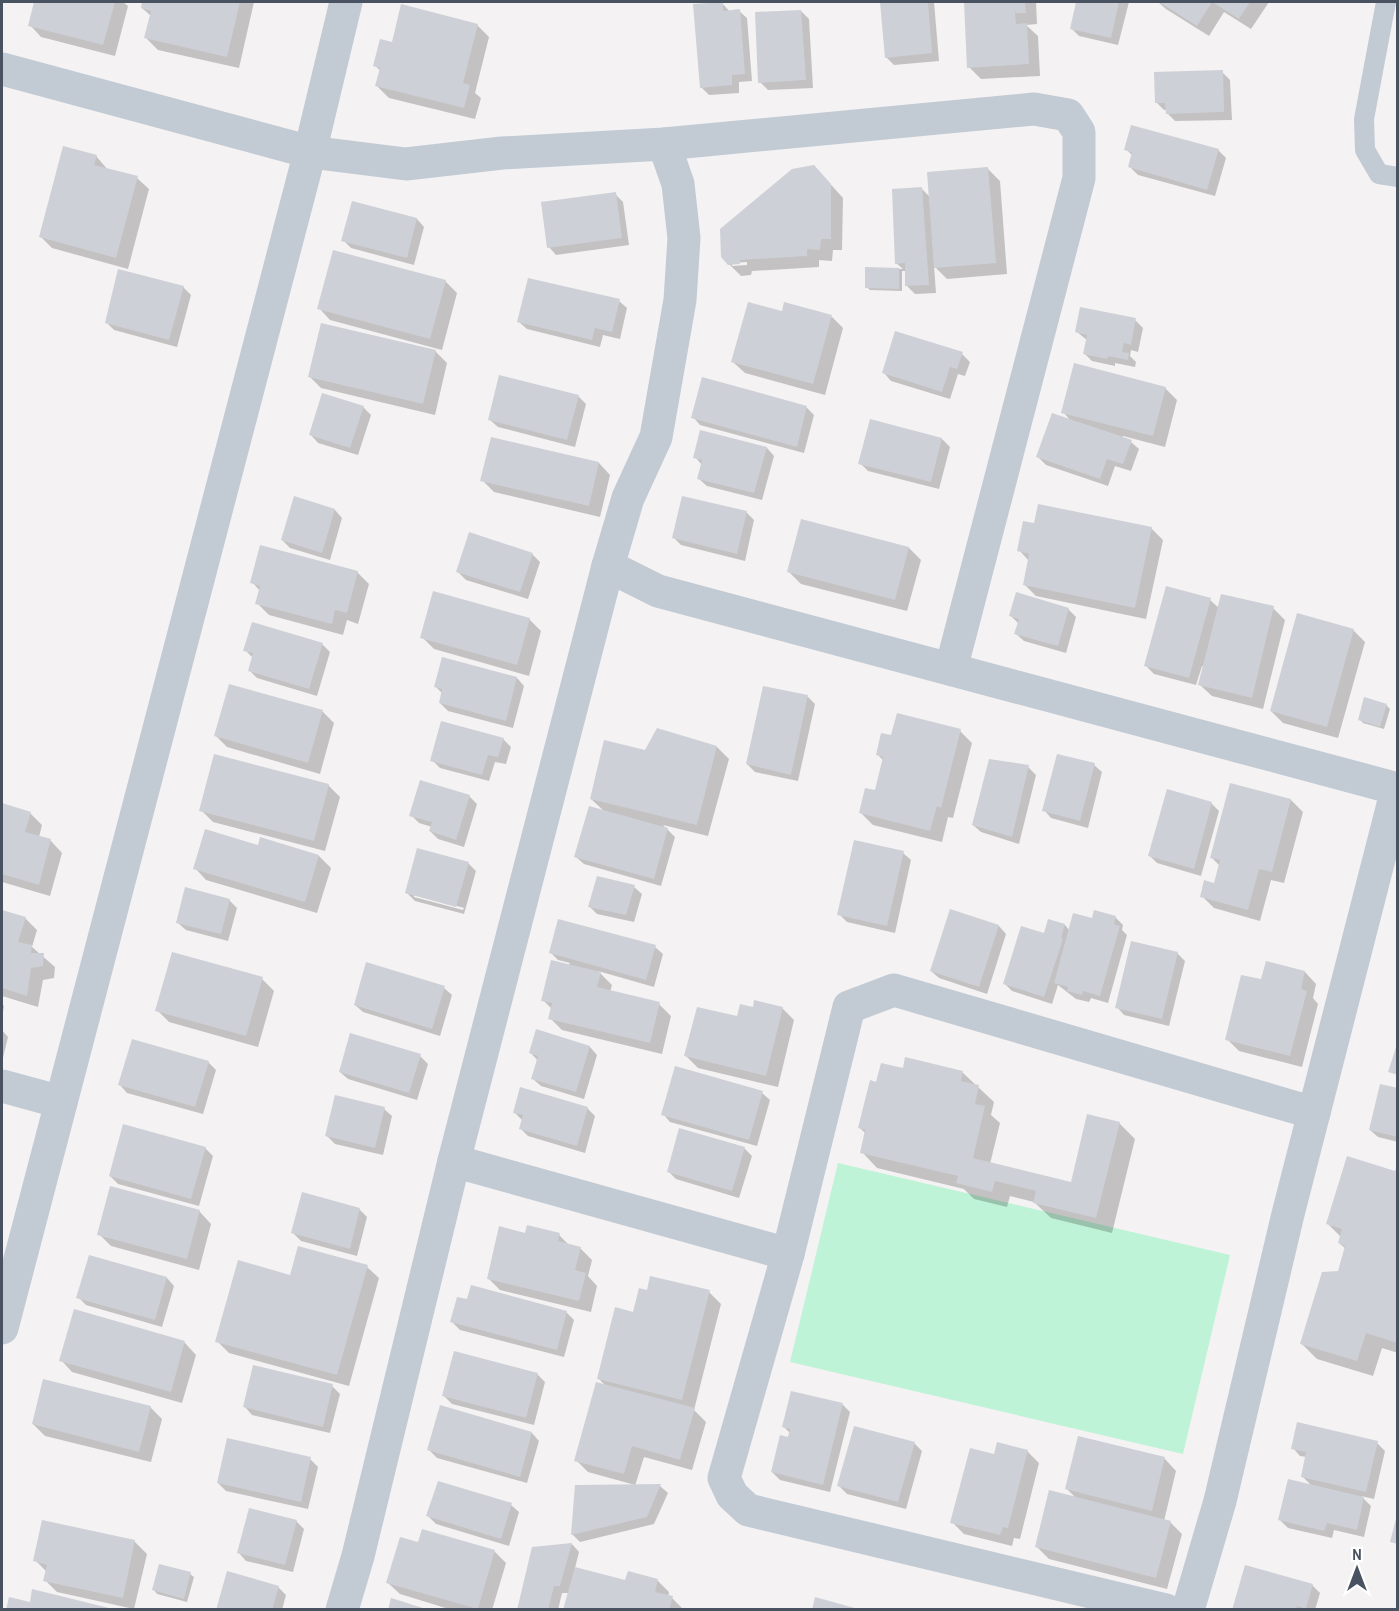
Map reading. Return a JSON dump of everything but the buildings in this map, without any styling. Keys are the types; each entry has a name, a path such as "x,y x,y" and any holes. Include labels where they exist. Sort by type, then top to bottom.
{"street":[{"path":"2,1328 310,152 346,2"},
{"path":"2,69 310,152 406,164 502,153 664,144 1034,109 1068,115 1079,132 1079,178 951,669"},
{"path":"342,1610 358,1556 454,1161 608,566 628,498 656,436 680,300 684,238 678,184 664,144"},
{"path":"608,566 658,591 1397,789 1288,1214 1220,1501 1188,1610"},
{"path":"1166,1610 748,1510 732,1495 724,1478 788,1254 849,1007 894,990 1314,1113"},
{"path":"2,1086 61,1102"},
{"path":"454,1161 788,1254"}],"lane":[{"path":"1386,2 1364,119 1365,150 1379,174 1398,177"}],"green space":[{"path":"838,1163 1230,1255 1183,1454 790,1362"}]}
